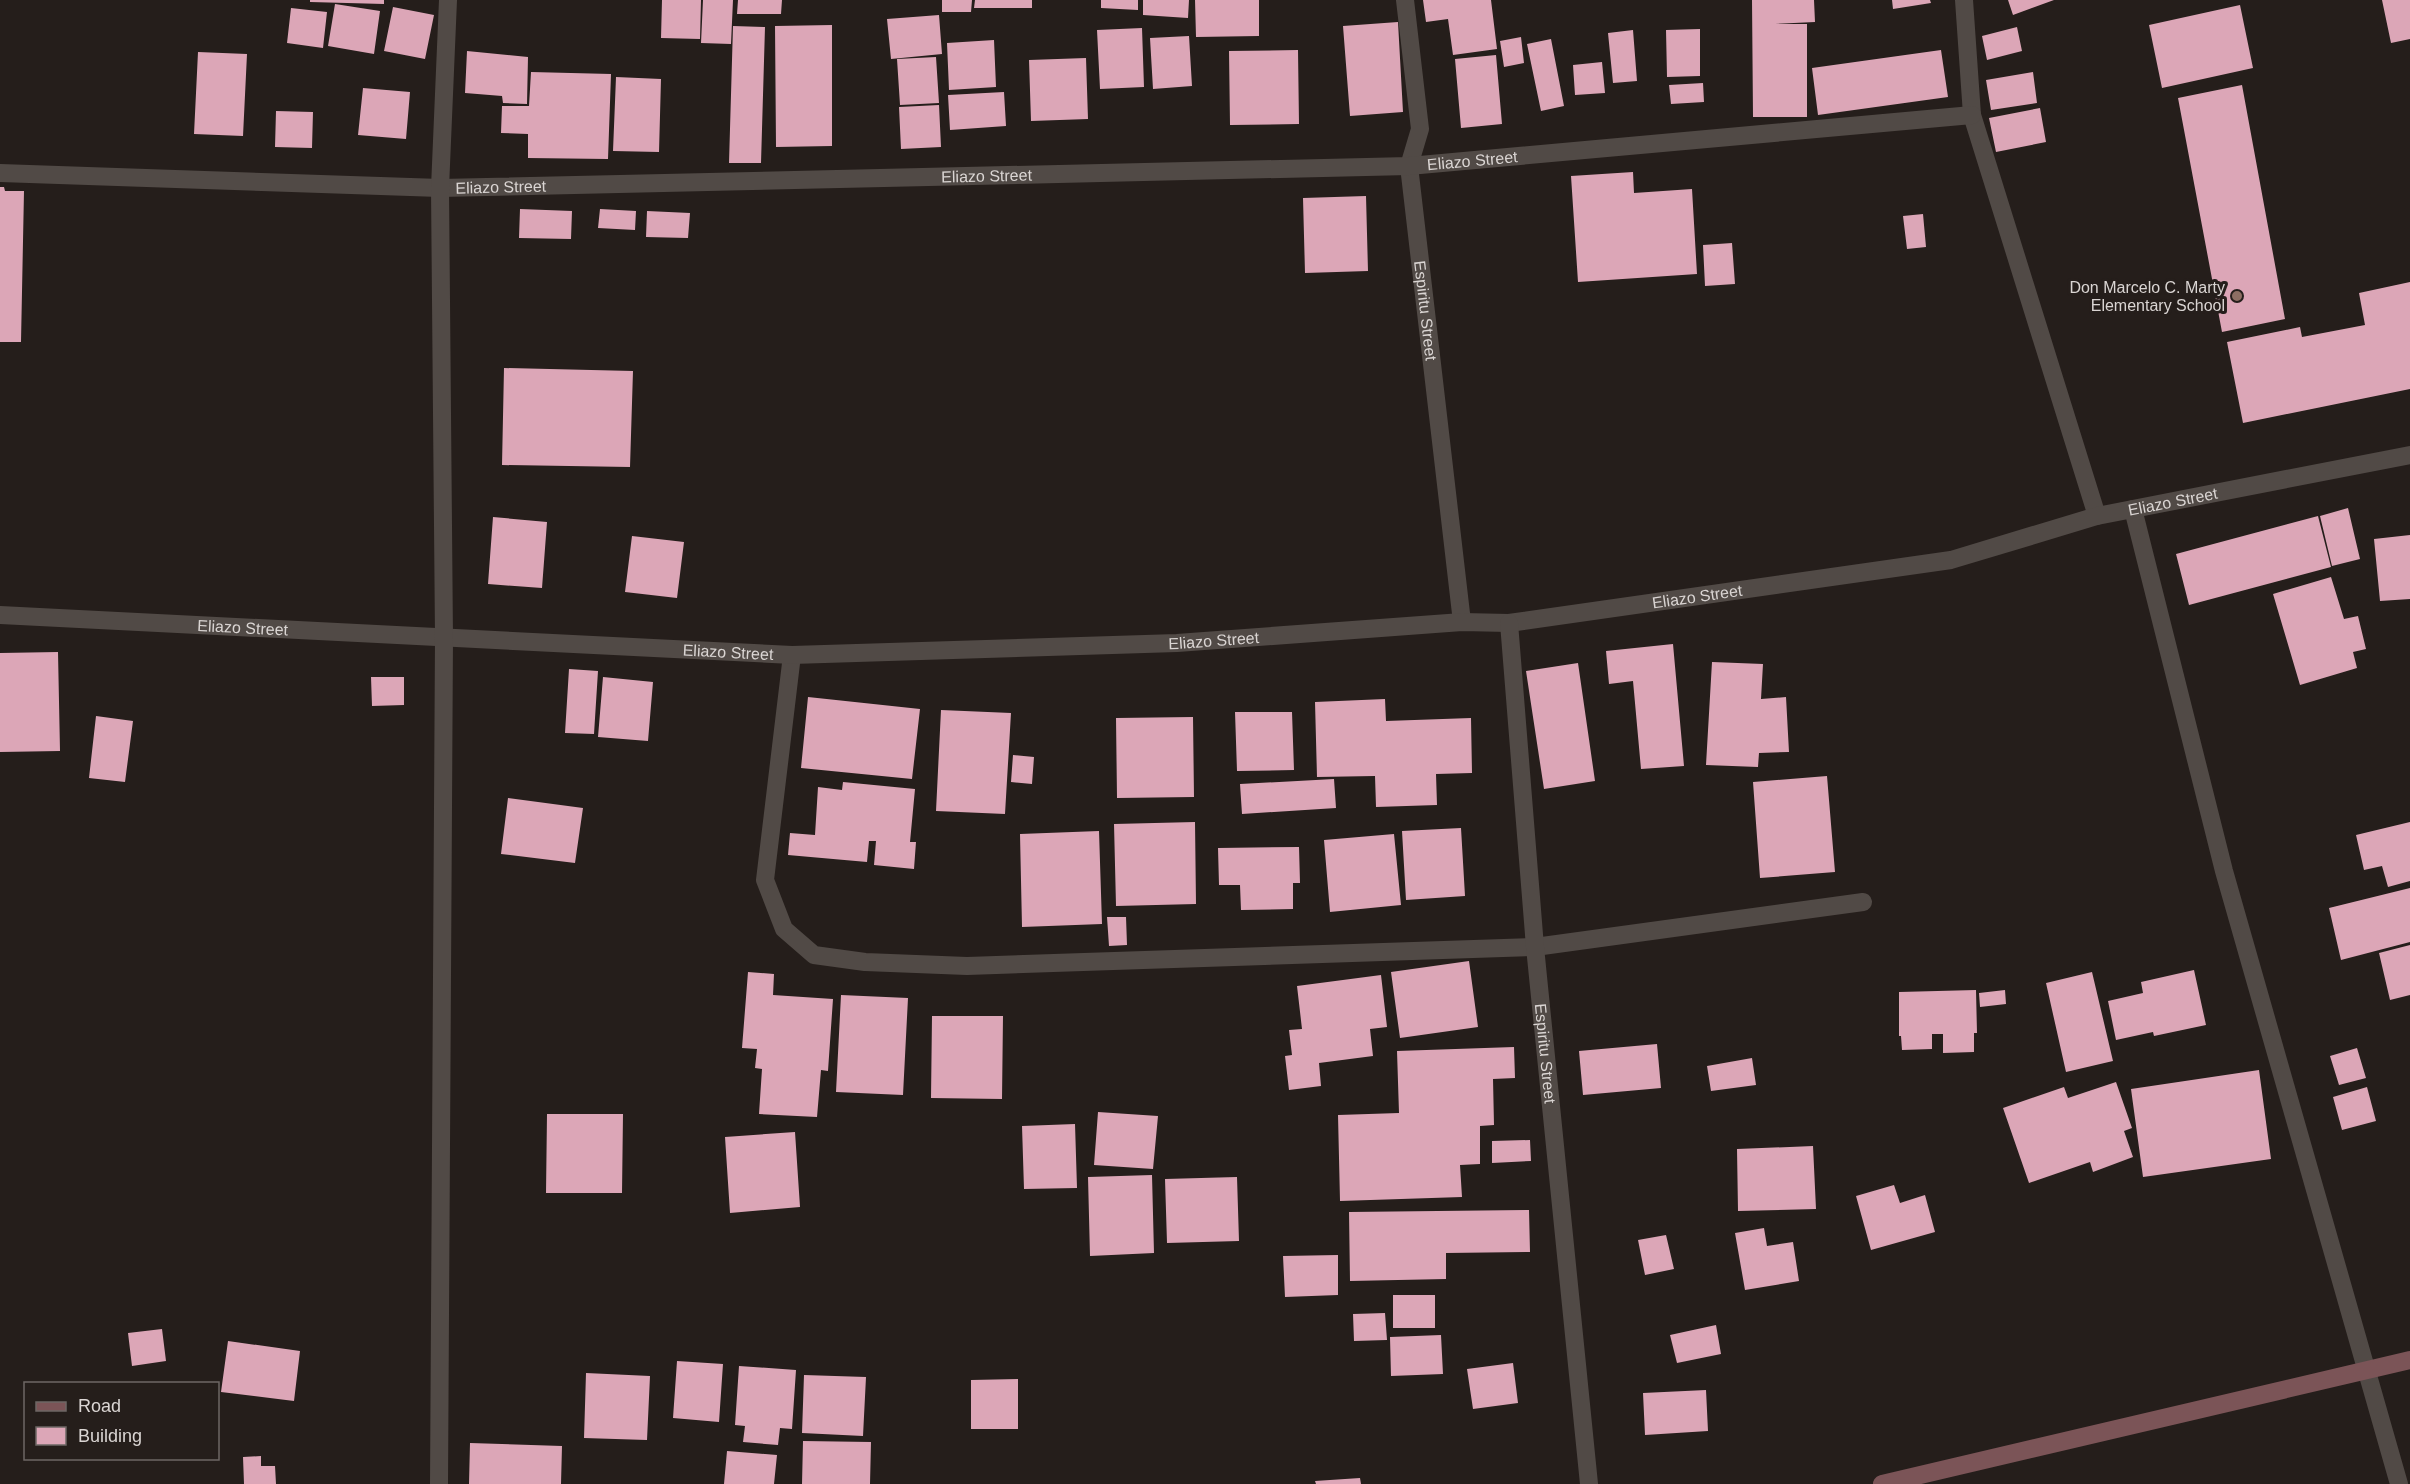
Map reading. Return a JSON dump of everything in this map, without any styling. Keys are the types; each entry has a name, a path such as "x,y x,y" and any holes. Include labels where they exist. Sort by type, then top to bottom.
{"street":[{"path":"439,1484 444,638 440,188 448,0"},
{"name":"Espiritu Street","path":"1405,0 1420,129 1409,166 1462,622"},
{"path":"1964,0 1972,116 2097,516"},
{"name":"Eliazo Street","path":"0,173 440,188 1409,166 1972,116"},
{"name":"Eliazo Street","path":"0,615 792,655 1177,643 1462,622 1509,623 1951,560 2097,516 2410,455"},
{"path":"2133,508 2223,871 2399,1484"},
{"name":"Espiritu Street","path":"1509,623 1535,947 1589,1484"},
{"path":"792,655 765,880 784,929 814,955 865,962 967,966 1535,947 1863,902"},
{"path":"1882,1484 2410,1360"}],"building":[{"path":"310,0 384,0 384,4 310,2"},
{"path":"662,0 701,0 700,39 661,38"},
{"path":"703,0 733,0 731,44 701,43"},
{"path":"738,0 782,0 781,14 737,14"},
{"path":"942,0 972,0 971,12 942,12"},
{"path":"975,0 1032,0 1032,8 974,8"},
{"path":"1101,0 1138,0 1138,10 1101,8"},
{"path":"1143,0 1189,0 1188,18 1143,15"},
{"path":"1195,0 1259,0 1259,36 1196,37"},
{"path":"1423,0 1491,0 1497,49 1453,55 1448,19 1426,22"},
{"path":"1752,0 1814,0 1815,22 1775,24 1807,24 1807,117 1753,117"},
{"path":"1892,0 1930,0 1931,3 1893,9"},
{"path":"2008,0 2054,0 2013,15"},
{"path":"2382,0 2410,0 2410,39 2391,43"},
{"path":"335,4 380,11 374,54 328,46"},
{"path":"2240,5 2253,68 2162,88 2149,25"},
{"path":"393,7 434,15 425,59 384,51"},
{"path":"291,8 327,12 323,48 287,43"},
{"path":"939,15 942,54 891,59 887,19"},
{"path":"1398,22 1403,112 1350,116 1343,26"},
{"path":"832,25 832,146 776,147 775,26"},
{"path":"733,26 765,27 761,163 729,163"},
{"path":"2017,27 2022,51 1987,60 1982,36"},
{"path":"1142,28 1144,87 1100,89 1097,30"},
{"path":"1700,29 1700,76 1667,77 1666,30"},
{"path":"1633,30 1637,81 1613,83 1608,33"},
{"path":"1189,36 1192,86 1153,89 1150,38"},
{"path":"1521,37 1524,63 1504,67 1500,41"},
{"path":"1551,39 1564,106 1541,111 1527,44"},
{"path":"994,40 996,87 949,90 947,43"},
{"path":"1298,50 1299,124 1230,125 1229,51"},
{"path":"1941,50 1948,97 1818,115 1812,68"},
{"path":"467,51 528,57 527,104 503,103 502,96 465,93"},
{"path":"198,52 247,54 243,136 194,134"},
{"path":"1496,55 1502,124 1461,128 1455,59"},
{"path":"936,57 939,103 900,105 897,59"},
{"path":"1086,58 1088,119 1031,121 1029,60"},
{"path":"1602,62 1605,93 1575,95 1573,65"},
{"path":"531,72 611,74 608,159 528,158 528,134 501,133 502,106 529,106"},
{"path":"2033,72 2037,103 1991,110 1986,80"},
{"path":"616,77 661,79 659,152 613,151"},
{"path":"1703,83 1704,102 1671,104 1669,85"},
{"path":"2242,85 2285,319 2222,332 2178,98"},
{"path":"363,88 410,92 406,139 358,135"},
{"path":"1004,92 1006,126 950,130 948,95"},
{"path":"939,105 941,147 901,149 899,107"},
{"path":"2040,108 2046,142 1996,152 1989,118"},
{"path":"276,111 313,112 312,148 275,147"},
{"path":"1633,172 1634,193 1692,189 1697,274 1578,282 1571,176"},
{"path":"0,187 4,187 5,191 24,191 21,342 0,342"},
{"path":"1366,196 1368,271 1305,273 1303,198"},
{"path":"520,209 572,211 571,239 519,238"},
{"path":"600,209 636,211 635,230 598,228"},
{"path":"647,211 690,213 688,238 646,237"},
{"path":"1923,214 1926,247 1907,249 1903,216"},
{"path":"1732,243 1735,284 1705,286 1703,245"},
{"path":"2410,282 2410,389 2243,423 2227,342 2300,327 2302,337 2365,325 2359,293"},
{"path":"504,368 633,371 630,467 502,465"},
{"path":"2348,508 2360,559 2332,566 2320,516"},
{"path":"2318,516 2331,567 2189,605 2176,554"},
{"path":"493,517 547,522 542,588 488,584"},
{"path":"2410,535 2410,599 2380,601 2374,539"},
{"path":"632,536 684,542 677,598 625,592"},
{"path":"2331,577 2344,619 2358,616 2366,649 2353,652 2357,668 2300,685 2273,594"},
{"path":"1673,644 1684,766 1641,769 1633,681 1609,684 1606,651"},
{"path":"58,652 60,751 0,752 0,653"},
{"path":"1712,662 1763,664 1761,699 1786,697 1789,752 1759,753 1758,767 1706,765"},
{"path":"1578,663 1595,781 1544,789 1526,671"},
{"path":"569,669 598,671 594,734 565,733"},
{"path":"371,677 404,677 404,705 372,706"},
{"path":"603,677 653,682 648,741 598,737"},
{"path":"808,697 920,709 912,779 801,768"},
{"path":"1385,699 1386,721 1471,718 1472,773 1436,774 1437,805 1376,807 1375,776 1317,777 1315,702"},
{"path":"941,710 1011,713 1005,814 936,811"},
{"path":"1235,712 1292,712 1294,770 1237,771"},
{"path":"96,716 133,721 125,782 89,778"},
{"path":"1193,717 1194,797 1117,798 1116,718"},
{"path":"1013,755 1034,757 1032,784 1011,782"},
{"path":"1827,776 1835,872 1760,878 1753,782"},
{"path":"1334,779 1336,808 1242,814 1240,784"},
{"path":"843,782 915,789 910,842 916,842 914,869 874,865 876,841 869,841 867,862 788,855 790,833 815,835 818,787 842,790"},
{"path":"508,798 583,808 575,863 501,854"},
{"path":"1195,822 1196,904 1116,906 1114,824"},
{"path":"2410,822 2410,881 2388,887 2382,866 2364,870 2356,835"},
{"path":"1461,828 1465,896 1406,900 1402,831"},
{"path":"1099,831 1102,924 1022,927 1020,834"},
{"path":"1394,834 1401,905 1330,912 1324,840"},
{"path":"1299,847 1300,883 1293,883 1293,909 1241,910 1240,885 1219,885 1218,848"},
{"path":"2410,888 2410,942 2341,960 2329,908"},
{"path":"1107,917 1126,917 1127,945 1109,946"},
{"path":"2410,945 2410,995 2390,1000 2379,953"},
{"path":"1469,961 1478,1027 1400,1038 1391,972"},
{"path":"2194,970 2206,1025 2154,1036 2153,1032 2116,1040 2108,1001 2143,993 2141,982"},
{"path":"748,972 774,974 773,995 833,999 828,1071 821,1070 817,1117 759,1114 762,1069 755,1068 757,1049 742,1048"},
{"path":"2092,972 2113,1061 2066,1072 2046,983"},
{"path":"1381,975 1387,1027 1370,1029 1373,1056 1319,1063 1321,1086 1289,1090 1285,1056 1292,1055 1289,1030 1302,1029 1297,986"},
{"path":"1976,990 1977,1033 1974,1033 1974,1052 1943,1053 1943,1034 1932,1034 1932,1049 1902,1050 1901,1036 1899,1036 1899,992"},
{"path":"2005,990 2006,1004 1980,1007 1979,993"},
{"path":"841,995 908,998 903,1095 836,1092"},
{"path":"932,1016 1003,1016 1002,1099 931,1098"},
{"path":"1657,1044 1661,1088 1583,1095 1579,1051"},
{"path":"1514,1047 1515,1078 1493,1079 1494,1125 1480,1126 1480,1164 1460,1165 1462,1197 1340,1201 1338,1115 1399,1113 1397,1051"},
{"path":"2357,1048 2366,1078 2339,1085 2330,1056"},
{"path":"1752,1058 1756,1085 1711,1091 1707,1066"},
{"path":"2259,1070 2271,1159 2143,1177 2131,1089"},
{"path":"2116,1082 2132,1128 2124,1131 2133,1157 2093,1172 2090,1162 2029,1183 2003,1108 2064,1087 2068,1098"},
{"path":"2367,1087 2376,1121 2342,1130 2333,1097"},
{"path":"1098,1112 1158,1116 1153,1169 1094,1165"},
{"path":"547,1114 623,1114 622,1193 546,1193"},
{"path":"1075,1124 1077,1188 1024,1189 1022,1126"},
{"path":"795,1132 800,1207 730,1213 725,1137"},
{"path":"1530,1140 1531,1161 1492,1163 1492,1141"},
{"path":"1813,1146 1816,1209 1738,1211 1737,1149"},
{"path":"1152,1175 1154,1253 1090,1256 1088,1177"},
{"path":"1237,1177 1239,1241 1167,1243 1165,1179"},
{"path":"1894,1185 1900,1203 1925,1195 1935,1232 1871,1250 1856,1196"},
{"path":"1529,1210 1530,1252 1446,1253 1446,1279 1350,1281 1349,1212"},
{"path":"1764,1228 1767,1246 1793,1242 1799,1281 1745,1290 1735,1233"},
{"path":"1666,1235 1674,1269 1645,1275 1638,1240"},
{"path":"1338,1255 1338,1295 1285,1297 1283,1256"},
{"path":"1393,1295 1435,1295 1435,1328 1393,1328"},
{"path":"1385,1313 1387,1340 1354,1341 1353,1314"},
{"path":"1716,1325 1721,1354 1677,1363 1670,1335"},
{"path":"162,1329 166,1361 132,1366 128,1333"},
{"path":"1441,1335 1443,1374 1391,1376 1390,1337"},
{"path":"228,1341 300,1351 294,1401 221,1392"},
{"path":"677,1361 723,1364 719,1422 673,1418"},
{"path":"1513,1363 1518,1403 1473,1409 1467,1369"},
{"path":"739,1366 796,1370 792,1429 780,1428 778,1445 743,1442 745,1426 735,1425"},
{"path":"586,1373 650,1376 647,1440 584,1438"},
{"path":"804,1375 866,1377 863,1436 802,1433"},
{"path":"1018,1379 1018,1429 971,1429 971,1380"},
{"path":"1706,1390 1708,1431 1645,1435 1643,1393"},
{"path":"803,1441 871,1442 870,1484 802,1484"},
{"path":"470,1443 562,1446 561,1484 469,1484"},
{"path":"727,1451 777,1455 774,1484 724,1484"},
{"path":"261,1456 261,1466 275,1466 276,1484 244,1484 243,1457"},
{"path":"1360,1478 1361,1484 1316,1484 1315,1481"}],"place":[{"name":"Don Marcelo C. Marty Elementary School","path":"2237,296"}]}
